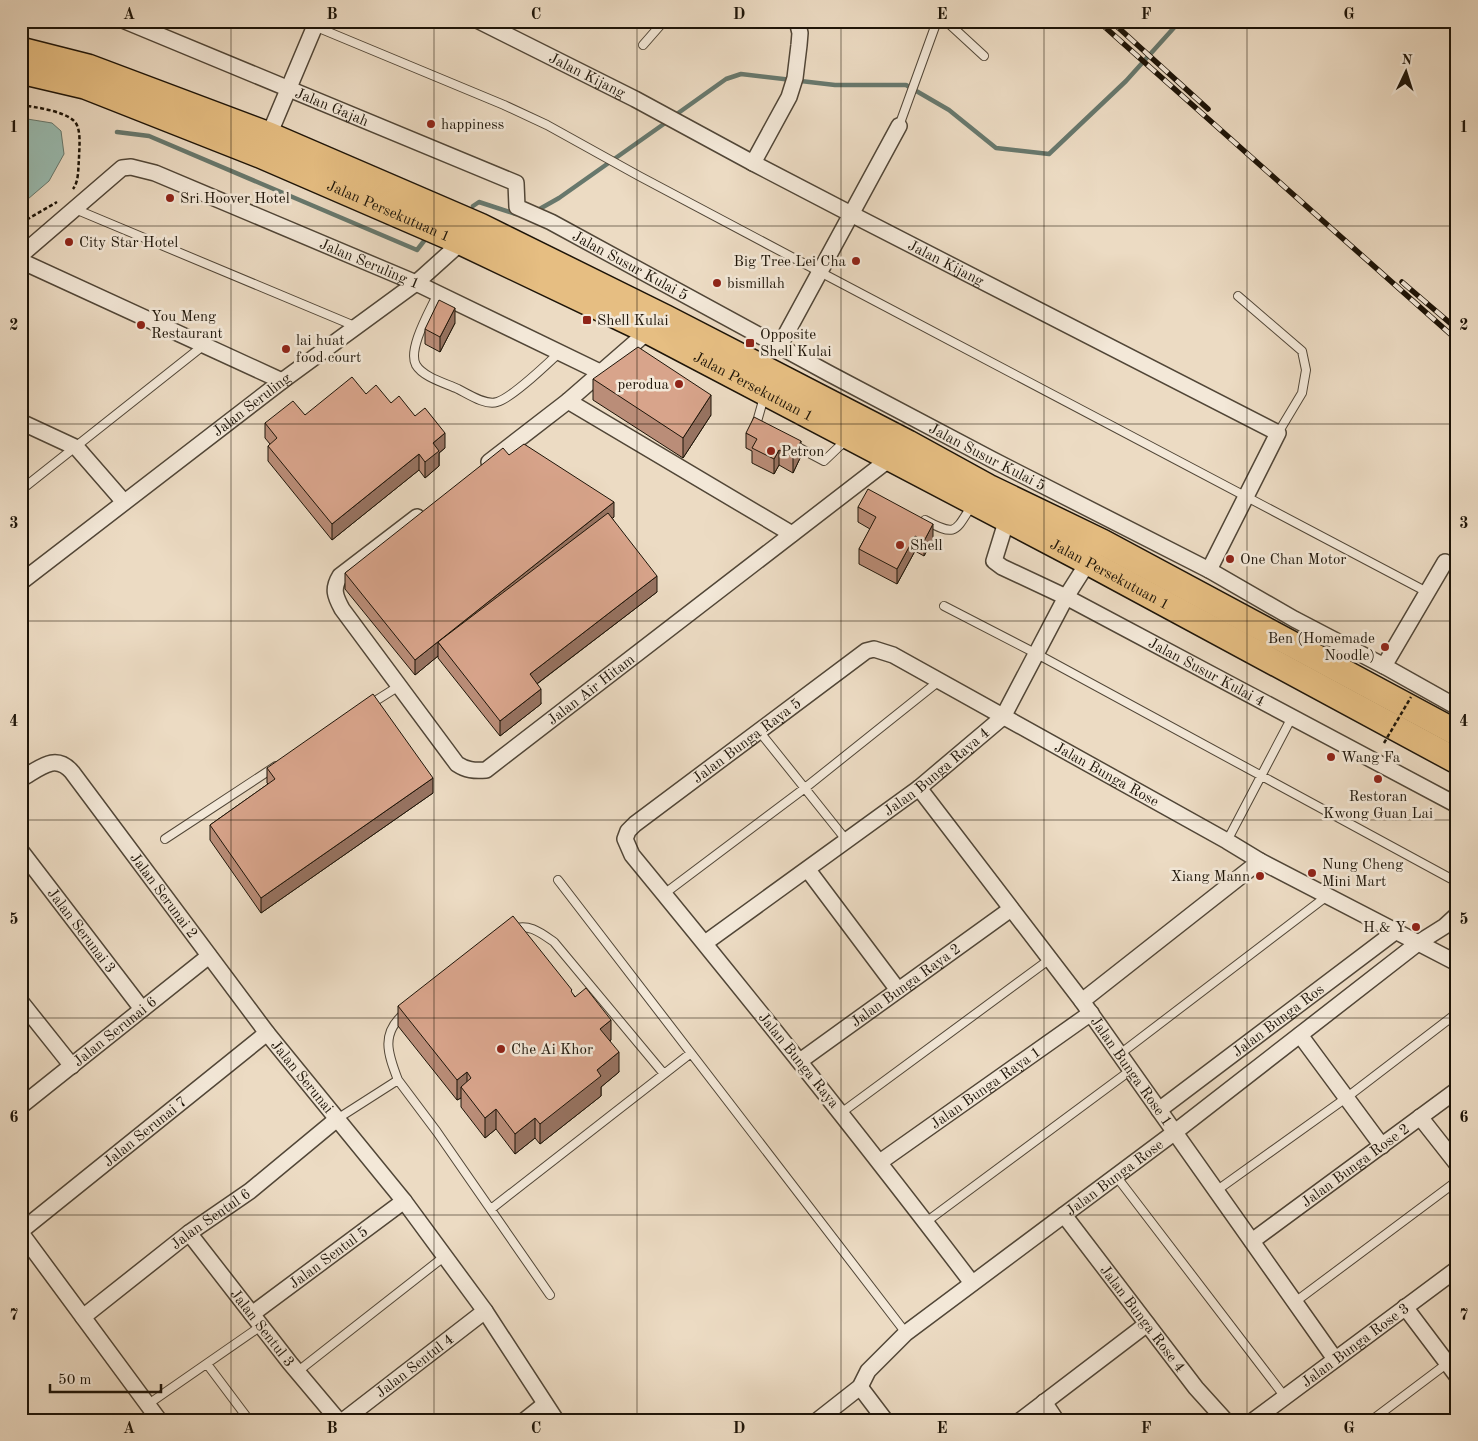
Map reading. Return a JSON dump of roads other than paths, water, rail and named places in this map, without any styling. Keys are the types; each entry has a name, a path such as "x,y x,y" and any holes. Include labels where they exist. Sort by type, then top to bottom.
{"highway":[{"name":"Jalan Persekutuan 1","path":"21,50 88,67 265,145 461,242 657,325 765,393 850,437 899,451 973,503 1095,552 1457,733"},
{"name":"Jalan Persekutuan 1","path":"21,71 85,86 265,145 480,226 657,325 899,451 988,487 1095,552 1457,761"}],"street":[{"name":"Jalan Gajah","path":"125,21 516,183 518,207"},
{"path":"753,163 789,97 795,78 800,46 800,33 797,21"},
{"name":"Jalan Kijang","path":"483,22 688,126 753,163 1278,432"},
{"path":"265,145 311,23"},
{"path":"779,347 899,126"},
{"name":"Jalan Seruling 1","path":"70,204 122,168 131,167 155,173 416,283 602,372"},
{"path":"21,255 70,204"},
{"name":"Jalan Susur Kulai 5","path":"518,207 559,226 779,347 991,459 1209,570 1294,619 1457,707"},
{"name":"Jalan Seruling","path":"21,582 282,381 416,283 480,226"},
{"path":"21,262 282,381"},
{"path":"474,473 568,401 657,325"},
{"path":"568,401 792,534"},
{"path":"22,423 76,448 124,502"},
{"path":"1209,570 1278,432"},
{"name":"Jalan Air Hitam","path":"427,509 340,576 335,585 335,596 456,764 465,769 486,770 792,534 861,486 899,451"},
{"name":"Jalan Susur Kulai 4","path":"1007,518 994,562 1066,597 1457,805"},
{"name":"Jalan Bunga Raya 4","path":"705,943 808,870 918,788 1003,716 1066,597 1095,552"},
{"path":"1384,666 1444,562"},
{"name":"Jalan Bunga Rose","path":"874,649 893,655 1260,861 1457,963"},
{"name":"Jalan Bunga Raya 5","path":"626,839 628,831 635,824 860,655 874,649"},
{"name":"Jalan Serunai 2","path":"21,779 49,763 58,762 66,765 208,956 268,1033"},
{"name":"Jalan Bunga Rose 1","path":"918,788 1086,1007 1335,1359"},
{"name":"Jalan Bunga Raya","path":"626,839 632,855 800,1061 972,1283"},
{"name":"Jalan Serunai 3","path":"21,851 142,1009"},
{"name":"Jalan Bunga Raya 1","path":"880,1162 1086,1007 1260,861"},
{"path":"808,870 898,990"},
{"name":"Jalan Bunga Raya 2","path":"800,1061 1011,909"},
{"name":"Jalan Bunga Rose","path":"818,1420 860,1387 868,1371 906,1333 1175,1132 1418,943 1445,926 1457,915"},
{"name":"Jalan Bunga Ros","path":"1159,1110 1396,931"},
{"name":"Jalan Serunai 6","path":"21,1106 208,956"},
{"path":"21,1002 72,1066"},
{"name":"Jalan Serunai","path":"268,1033 404,1201 445,1256 485,1311 556,1420"},
{"name":"Jalan Serunai 7","path":"21,1232 268,1033"},
{"path":"1300,1035 1382,1146"},
{"name":"Jalan Bunga Rose 2","path":"1252,1241 1457,1090"},
{"path":"1420,1118 1457,1164"},
{"name":"Jalan Sentul 6","path":"83,1316 189,1233 250,1191 337,1119"},
{"name":"Jalan Sentul 5","path":"256,1320 404,1201"},
{"name":"Jalan Bunga Rose 4","path":"1064,1214 1196,1388 1224,1420"},
{"path":"21,1232 83,1316 150,1414"},
{"name":"Jalan Sentul 3","path":"189,1233 256,1320 338,1420"},
{"name":"Jalan Bunga Rose 3","path":"1254,1420 1457,1269"},
{"path":"1405,1308 1452,1360 1457,1376"},
{"name":"Jalan Sentul 4","path":"344,1420 485,1311"},
{"path":"1020,1420 1147,1324"},
{"path":"860,1387 885,1420"},
{"path":"1044,1402 1056,1420"},
{"path":"525,1420 545,1404"}],"lane":[{"path":"643,45 664,21"},
{"path":"899,126 937,21"},
{"path":"946,21 984,56"},
{"path":"311,23 518,111 1427,592"},
{"path":"70,204 357,326"},
{"path":"438,293 415,345 413,356 416,365 426,374 484,401 496,403 507,397 560,352"},
{"path":"1238,296 1302,351 1306,370 1302,393 1278,432"},
{"path":"21,490 204,345"},
{"path":"765,393 756,425 765,429"},
{"path":"782,438 824,460 850,437"},
{"path":"917,516 942,530 951,531 957,528 973,503"},
{"path":"944,606 1037,654 1457,882"},
{"path":"664,894 805,788 939,681"},
{"path":"366,707 399,686"},
{"path":"1227,841 1292,717"},
{"path":"759,731 847,841"},
{"path":"165,839 282,762"},
{"path":"558,880 906,1333"},
{"path":"1120,1054 1328,895"},
{"path":"508,931 521,926 536,930 554,942 664,1074"},
{"path":"841,1113 1050,959"},
{"path":"410,1009 395,1021 389,1032 390,1054 398,1080 550,1295"},
{"path":"1216,1192 1346,1098 1457,1013"},
{"path":"491,1209 691,1053"},
{"path":"926,1222 1131,1070"},
{"path":"337,1119 398,1080"},
{"path":"1116,1176 1285,1397"},
{"path":"1295,1302 1457,1181"},
{"path":"298,1372 445,1256"},
{"path":"150,1414 256,1320"},
{"path":"1372,1420 1452,1360"},
{"path":"207,1364 249,1420"}],"water":[{"path":"21,118 52,123 61,131 64,154 49,181 21,205"}],"waterway":[{"path":"674,116 726,79 741,74 835,85 906,85 949,110 996,148 1049,154 1126,81 1180,21"},
{"path":"536,211 559,198 668,121"},
{"path":"117,132 149,136 417,250 424,241"},
{"path":"473,206 479,202 516,214"}],"railway":[{"path":"1098,21 1457,340"},
{"path":"1111,21 1208,109"},
{"path":"1402,282 1457,329"}],"place":[{"name":"happiness","path":"431,124"},
{"name":"Sri Hoover Hotel","path":"170,198"},
{"name":"City Star Hotel","path":"69,242"},
{"name":"Big Tree Lei Cha","path":"856,261"},
{"name":"bismillah","path":"717,283"},
{"name":"Shell Kulai","path":"587,320"},
{"name":"You Meng Restaurant","path":"141,325"},
{"name":"Opposite Shell Kulai","path":"750,343"},
{"name":"lai huat food court","path":"286,349"},
{"name":"perodua","path":"679,384"},
{"name":"Petron","path":"771,451"},
{"name":"Shell","path":"900,545"},
{"name":"One Chan Motor","path":"1230,559"},
{"name":"Ben (Homemade Noodle)","path":"1385,647"},
{"name":"Wang Fa","path":"1331,757"},
{"name":"Restoran Kwong Guan Lai","path":"1378,779"},
{"name":"Nung Cheng Mini Mart","path":"1312,873"},
{"name":"Xiang Mann","path":"1260,876"},
{"name":"H & Y","path":"1416,927"},
{"name":"Che Ai Khor","path":"501,1049"}]}
